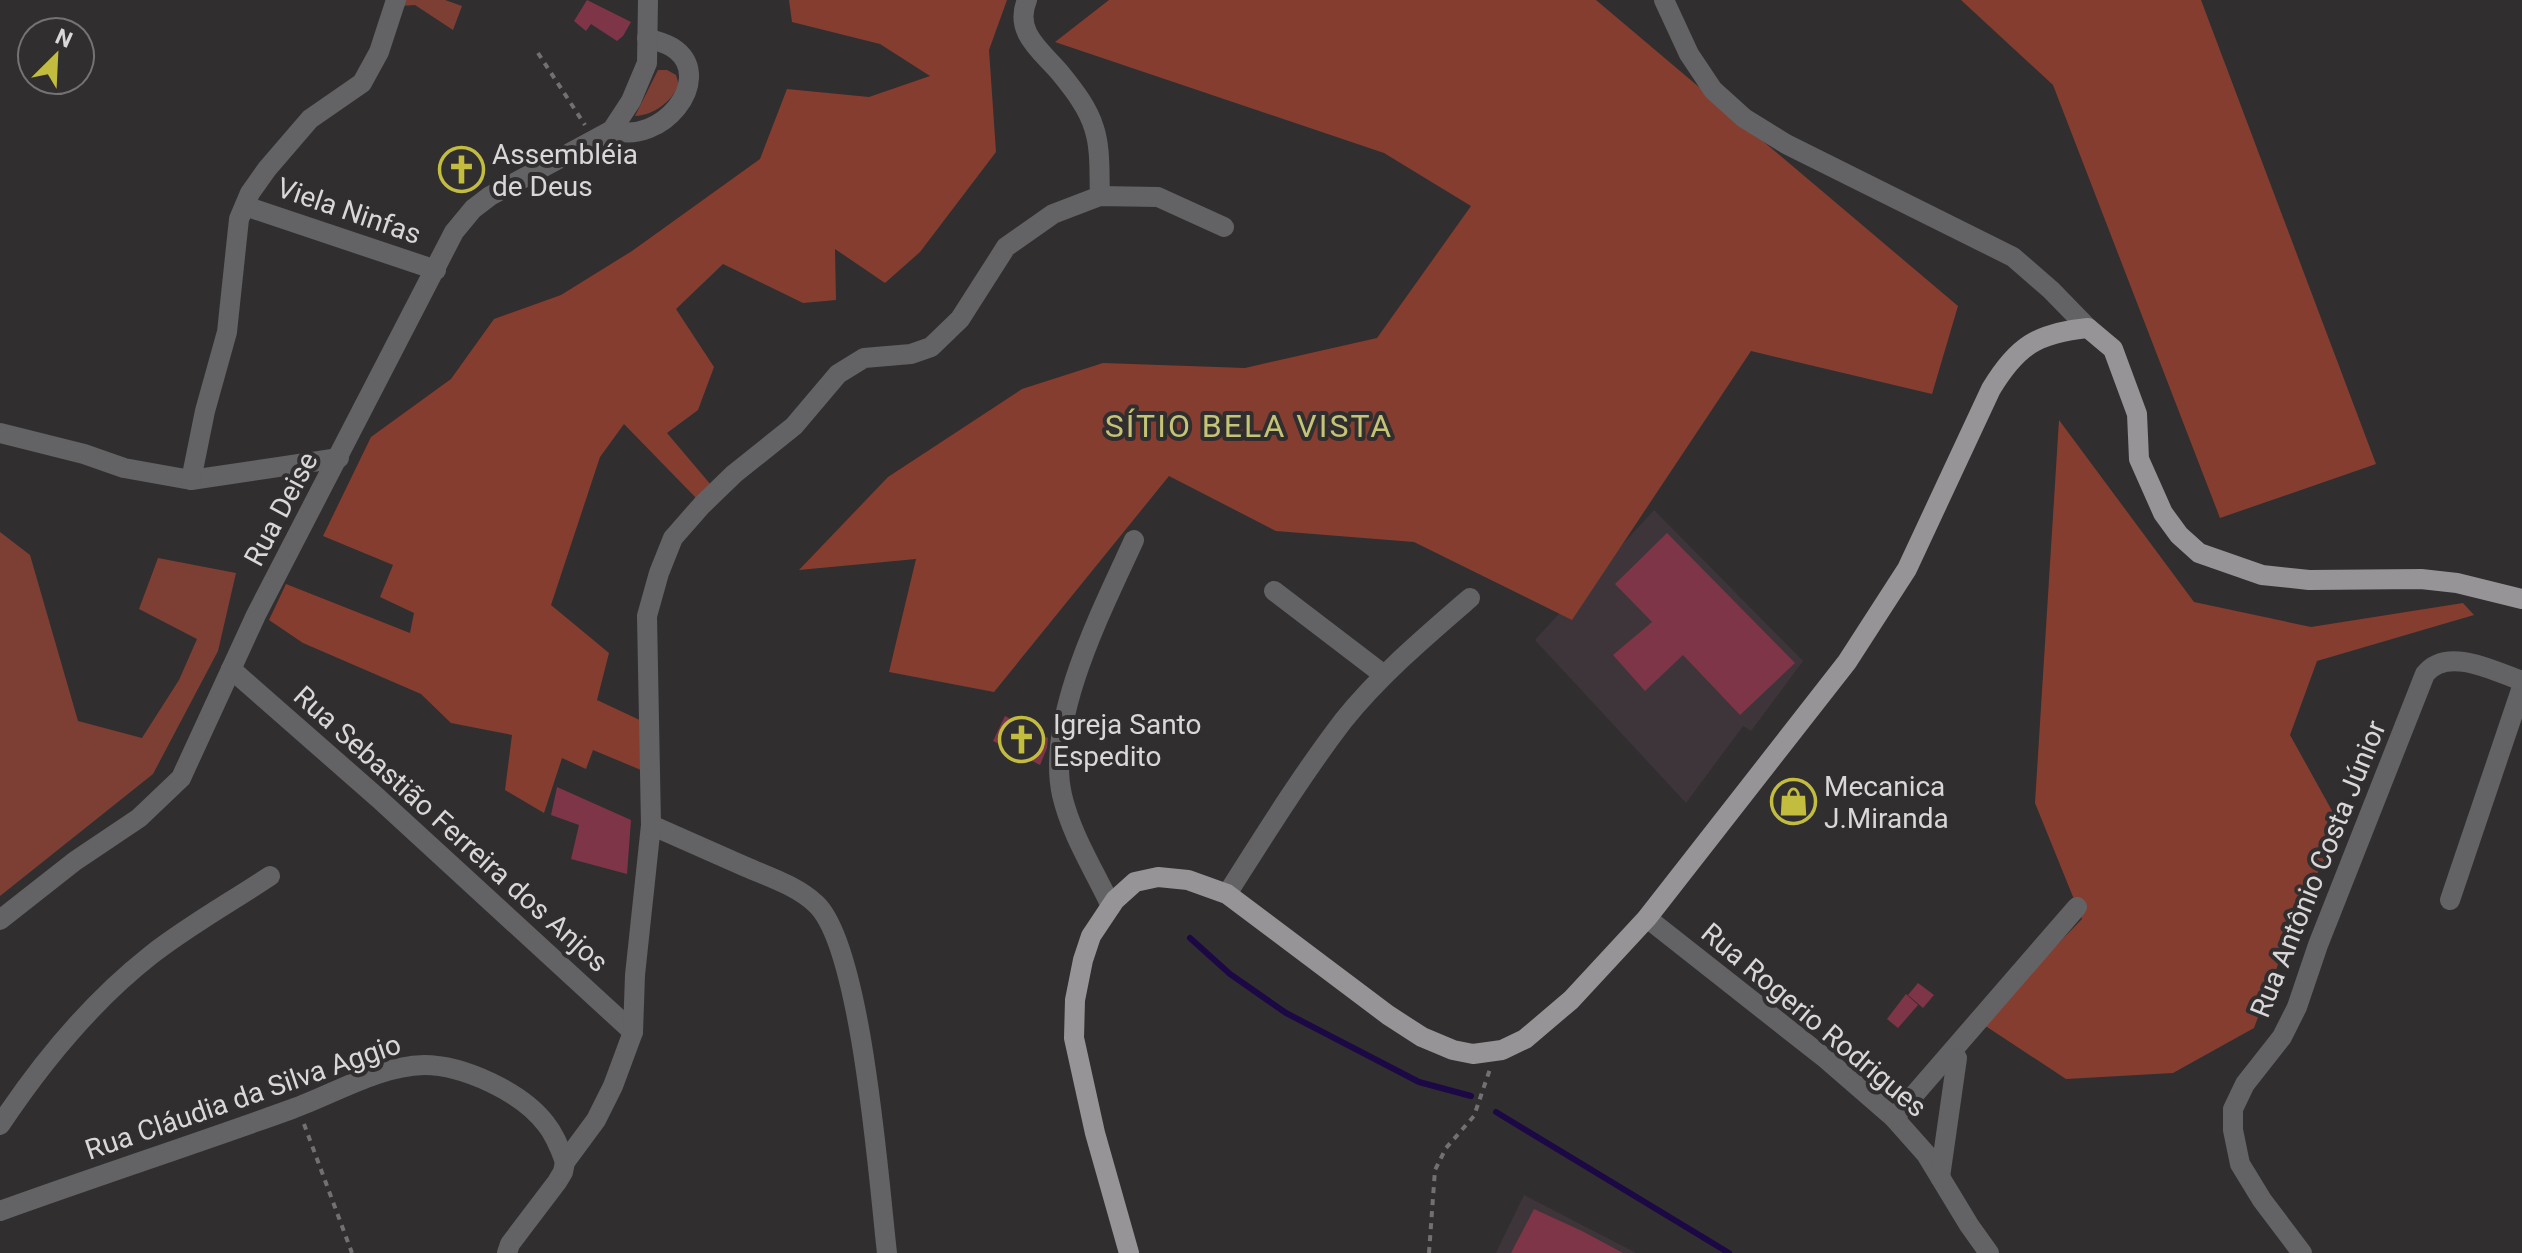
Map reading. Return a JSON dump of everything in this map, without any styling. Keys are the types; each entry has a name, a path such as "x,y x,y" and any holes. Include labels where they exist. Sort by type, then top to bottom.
{"main road":[{"path":"1129,1253 1095,1133 1074,1038 1075,1000 1083,960 1091,936 1111,906 1135,882 1158,877 1188,880 1227,894 1422,1037 1453,1050 1473,1054 1502,1050 1525,1039 1571,1000 1647,918 1847,662 1907,569 2005,366 2025,345 2045,335 2088,328 2113,349 2137,414 2139,459 2163,513 2179,535 2199,553 2262,575 2309,580 2421,579 2457,583 2522,599"}],"street":[{"path":"191,480 205,411 227,332 239,219 267,169 310,119 362,83 379,52 396,0"},
{"path":"603,135 631,101 647,63 648,0"},
{"path":"1027,0 1023,19 1029,39 1080,98 1094,127 1099,154 1100,196"},
{"path":"1664,0 1689,54 1713,90 1744,118 1786,144 2013,257 2088,328"},
{"name":"Rua Deise","path":"0,920 75,861 139,818 181,778 277,575 454,232 473,209 518,179 603,135 647,130 672,115 687,85 687,69 683,57 673,48 647,38"},
{"path":"507,1253 510,1244 557,1182 565,1162 596,1120 613,1086 633,1032 635,975 651,825 647,616 673,538 734,474 794,426 838,374 864,358 911,354 931,347 960,319 1006,247 1053,214 1100,196 1158,197 1224,227"},
{"name":"Viela Ninfas","path":"245,206 436,270"},
{"path":"0,433 84,454 124,468 191,480 339,458"},
{"path":"1111,906 1069,818 1061,792 1059,763 1071,696 1096,622 1134,540"},
{"path":"1274,591 1384,675"},
{"path":"1227,894 1343,721 1384,675 1470,598"},
{"name":"Rua Antônio Costa Júnior","path":"2302,1253 2262,1200 2240,1164 2233,1130 2233,1109 2245,1084 2282,1037 2297,1007 2318,945 2425,674 2438,663 2451,660 2522,681"},
{"name":"Rua Sebastião Ferreira dos Anjos","path":"231,669 378,798 633,1032"},
{"path":"2450,900 2522,687"},
{"path":"651,825 787,885 817,905 833,931 849,983 866,1074 887,1253"},
{"path":"0,1125 66,1037 109,991 153,954 270,876"},
{"path":"1894,1118 2077,907"},
{"name":"Rua Rogerio Rodrigues","path":"1647,918 1826,1059 1894,1118 1926,1154 1989,1253"},
{"path":"1940,1177 1957,1058"},
{"name":"Rua Cláudia da Silva Aggio","path":"0,1211 298,1107 394,1069 424,1065 453,1069 506,1091 535,1111 556,1139 565,1162"}],"path":[{"path":"538,53 603,135"},
{"path":"1429,1253 1435,1170 1446,1148 1474,1116 1494,1051"},
{"path":"298,1107 352,1253"}],"shaded area":[{"path":"399,0 445,0 462,6 453,30 415,5 400,6"},
{"path":"789,0 1007,0 989,50 996,152 920,252 885,283 835,249 836,300 803,303 723,264 676,309 714,367 698,410 667,433 711,485 697,499 624,424 600,457 551,605 609,653 597,700 644,722 641,770 593,750 586,769 562,758 544,813 505,790 512,735 451,723 421,694 303,643 269,620 286,584 410,633 414,613 380,597 393,565 323,536 371,437 451,379 494,319 561,295 632,251 760,159 787,89 869,97 930,76 880,44 792,22"},
{"path":"1109,0 1596,0 1958,306 1932,394 1751,351 1572,620 1414,542 1276,531 1169,476 994,692 889,672 916,559 799,570 888,477 1022,389 1103,363 1245,368 1377,338 1471,206 1384,153 1055,42"},
{"path":"1961,0 2201,0 2376,464 2220,518 2053,85"},
{"path":"658,70 667,70 676,75 679,85 661,106 635,116"},
{"path":"2059,420 2194,602 2311,627 2463,603 2474,615 2317,661 2290,735 2341,827 2299,909 2254,1028 2173,1073 2066,1079 1981,1023 2082,919 2035,803"},
{"path":"1654,510 1803,661 1751,731 1743,726 1686,803 1535,640"},
{"path":"0,532 30,555 78,721 142,738 179,680 197,639 139,609 158,558 236,573 218,651 153,774 0,896"},
{"path":"1524,1195 1636,1253 1496,1253"}],"building":[{"path":"587,0 631,22 623,36 617,41 591,24 586,31 574,21"},
{"path":"1667,533 1795,663 1740,715 1683,655 1645,691 1613,655 1652,622 1615,584"},
{"name":"Igreja Santo Espedito","path":"1005,716 1048,738 1040,765 993,741"},
{"path":"557,787 631,820 627,874 571,859 579,825 551,815"},
{"path":"1918,983 1934,995 1923,1008 1908,995"},
{"path":"1906,994 1918,1005 1898,1028 1887,1019"},
{"path":"1534,1209 1582,1231 1623,1253 1511,1253"}],"waterway":[{"path":"1190,938 1230,974 1286,1013 1419,1082 1471,1096"},
{"path":"1496,1112 1729,1253"}],"place":[{"name":"Assembléia de Deus","path":"461,170"},
{"name":"Igreja Santo Espedito","path":"1022,740"},
{"name":"Mecanica J.Miranda","path":"1793,802"}],"district":[{"name":"SÍTIO BELA VISTA","path":"1249,426"}]}
